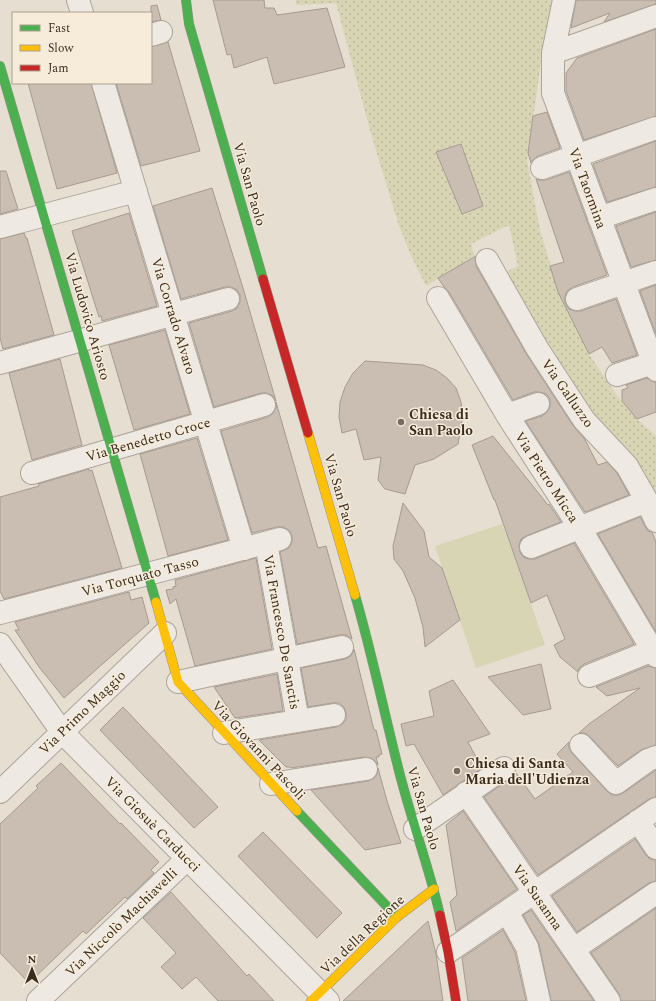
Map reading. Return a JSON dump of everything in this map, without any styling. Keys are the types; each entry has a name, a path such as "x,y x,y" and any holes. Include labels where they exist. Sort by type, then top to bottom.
{"street":[{"path":"78,0 82,12"},
{"name":"Via San Paolo","path":"186,0 189,24 369,642 397,764 434,889 448,952 456,1001"},
{"name":"Via Taormina","path":"564,0 553,53 552,94 655,365"},
{"path":"553,53 656,16"},
{"name":"Via Ludovico Ariosto","path":"4,74 80,341 149,574"},
{"name":"Via Corrado Alvaro","path":"103,84 244,549"},
{"path":"542,168 656,128"},
{"path":"0,227 136,191"},
{"path":"599,218 656,199"},
{"name":"Via Galluzzo","path":"487,260 537,348 584,420 627,466 647,501 656,521"},
{"path":"577,299 656,272"},
{"name":"Via Pietro Micca","path":"438,298 507,415 580,528 655,651"},
{"path":"0,363 228,299"},
{"path":"617,375 655,365"},
{"path":"507,415 538,404"},
{"name":"Via Benedetto Croce","path":"32,473 264,405"},
{"path":"531,547 647,501"},
{"name":"Via Torquato Tasso","path":"0,613 273,541"},
{"name":"Via Francesco De Sanctis","path":"273,541 287,659 298,721"},
{"name":"Via Giovanni Pascoli","path":"149,574 178,682 271,784 397,917"},
{"name":"Via Primo Maggio","path":"0,792 165,633"},
{"name":"Via Giosuè Carducci","path":"0,644 62,732 187,859 319,998"},
{"path":"178,682 342,647"},
{"path":"589,676 655,651"},
{"path":"224,733 334,715"},
{"path":"580,745 616,783 648,760 656,757"},
{"path":"415,829 504,768"},
{"path":"271,784 366,769"},
{"name":"Via Susanna","path":"466,793 610,1001"},
{"path":"448,952 656,809"},
{"path":"638,821 656,848"},
{"name":"Via Niccolò Machiavelli","path":"38,1001 187,859"},
{"name":"Via della Regione","path":"319,998 397,917 434,889"},
{"path":"574,949 656,893"},
{"path":"507,912 527,947 539,1001"}],"shaded area":[{"path":"296,0 554,0 540,69 527,160 540,230 559,293 589,354 615,393 637,419 656,436 656,493 577,396 506,272 518,266 509,225 471,244 475,256 426,286 412,258 399,226 371,134 336,3 296,5"},
{"path":"502,524 545,645 476,668 435,546"}],"building":[{"path":"213,0 264,0 265,8 274,8 277,15 327,8 345,67 274,84 267,57 234,68 231,54 227,55"},
{"path":"576,0 656,0 656,4 604,22 610,13 571,28"},
{"path":"157,5 161,20 152,22 151,6"},
{"path":"656,29 656,116 584,140 566,91 566,73 577,58"},
{"path":"168,42 200,151 141,166 116,84 152,84 152,47"},
{"path":"28,84 91,84 117,173 57,189"},
{"path":"547,112 560,148 538,156 531,163 528,153 533,116"},
{"path":"656,141 656,187 607,202 593,164"},
{"path":"461,144 483,206 462,214 436,152"},
{"path":"0,171 6,171 18,209 0,214"},
{"path":"569,172 607,275 573,287 567,291 565,303 569,309 581,311 616,299 637,355 612,363 602,347 589,354 558,292 550,266 564,262 536,179 546,180"},
{"path":"212,188 276,401 273,396 267,393 261,393 214,407 189,323 232,311 237,308 240,302 240,295 237,290 231,287 225,287 181,299 153,206"},
{"path":"656,212 656,260 631,267 616,226"},
{"path":"129,213 157,306 102,321 101,316 99,317 72,231"},
{"path":"24,233 27,238 54,335 3,349 0,338 0,239"},
{"path":"476,256 476,266 527,355 574,427 584,438 598,465 607,462 617,473 629,495 585,512 528,425 526,421 542,416 547,412 550,407 550,399 546,394 534,392 513,400 449,292 438,278"},
{"path":"656,285 656,334 640,291"},
{"path":"165,330 190,414 134,430 109,345"},
{"path":"60,359 82,445 32,460 9,373"},
{"name":"Chiesa di San Paolo","path":"365,361 423,365 436,370 447,378 456,388 461,402 463,415 458,444 434,459 415,465 405,494 385,489 378,480 381,457 364,460 356,429 342,433 339,417 340,402 345,387 353,373"},
{"path":"647,378 656,382 656,412 637,419 622,401 622,390 628,388 626,385"},
{"path":"276,402 318,548 326,546 352,639 346,635 340,635 297,644 280,552 289,548 292,542 292,535 289,530 283,527 252,533 221,431 268,417 276,408"},
{"path":"493,436 548,505 549,504 561,522 521,539 519,545 520,552 523,557 535,559 574,543 634,644 584,664 579,668 578,672 560,657 554,645 565,639 547,595 531,603 495,500 472,445"},
{"path":"197,438 228,540 168,556 140,454"},
{"path":"89,469 89,471 92,470 122,568 4,599 0,591 0,497 39,486 38,484"},
{"path":"403,503 424,531 429,557 442,568 460,620 425,647 423,627 415,598 403,571 394,559 393,546"},
{"path":"640,517 648,531 652,532 656,542 656,632 598,534"},
{"path":"256,558 272,649 195,666 176,599 170,604 166,590 173,589 173,587 176,586 175,580"},
{"path":"129,592 131,600 142,597 149,623 64,698 39,667 15,630 19,630 15,622"},
{"path":"354,649 374,730 376,730 382,754 379,755 379,757 376,757 378,765 371,758 364,757 291,768 286,767 259,740 336,727 342,724 346,720 346,713 344,707 339,703 308,707 301,668 345,659 351,656"},
{"path":"541,664 551,709 523,715 488,677"},
{"path":"648,666 656,668 656,745 641,750 618,766 590,737 585,733 579,733 589,724 640,688 607,696 596,687"},
{"path":"277,674 283,711 235,718 214,687"},
{"path":"453,680 490,734 468,742 482,768 443,795 414,744 406,746 401,724 434,716 429,691"},
{"path":"123,707 218,807 194,828 100,730"},
{"path":"569,742 569,748 572,753 612,795 623,793 656,770 656,797 649,799 538,875 484,797 516,773 535,799 573,772 557,754"},
{"path":"61,763 159,862 151,870 154,873 127,899 125,897 86,934 83,931 29,983 0,953 0,824 38,788 36,786"},
{"path":"378,768 401,843 365,850 311,790 368,781 374,778 377,774"},
{"path":"463,811 517,889 456,931 450,902 457,895 446,825"},
{"path":"263,832 342,913 317,938 238,856"},
{"path":"635,839 650,859 656,860 656,881 649,883 577,932 552,896"},
{"path":"171,892 247,976 249,974 274,1001 218,1001 196,977 182,989 161,967 176,953 143,918"},
{"path":"656,908 656,1001 621,1001 619,994 591,953"},
{"path":"531,910 594,1001 551,1001 539,944 523,915"},
{"path":"428,921 436,954 443,1001 343,1001"},
{"path":"503,930 515,952 526,1001 468,1001 462,958"}],"traffic: fast":[{"path":"186,0 189,24 263,279"},
{"path":"0,66 156,602"},
{"path":"355,595 407,801 430,876 440,915"},
{"path":"297,811 397,917"}],"traffic: slow":[{"path":"308,433 355,595"},
{"path":"156,602 178,682 297,811"},
{"path":"311,1001 397,917 434,889"}],"traffic: jam":[{"path":"263,279 308,433"},
{"path":"440,915 456,1001"}],"place":[{"name":"Chiesa di San Paolo","path":"401,422"},
{"name":"Chiesa di Santa Maria dell'Udienza","path":"457,771"}]}
